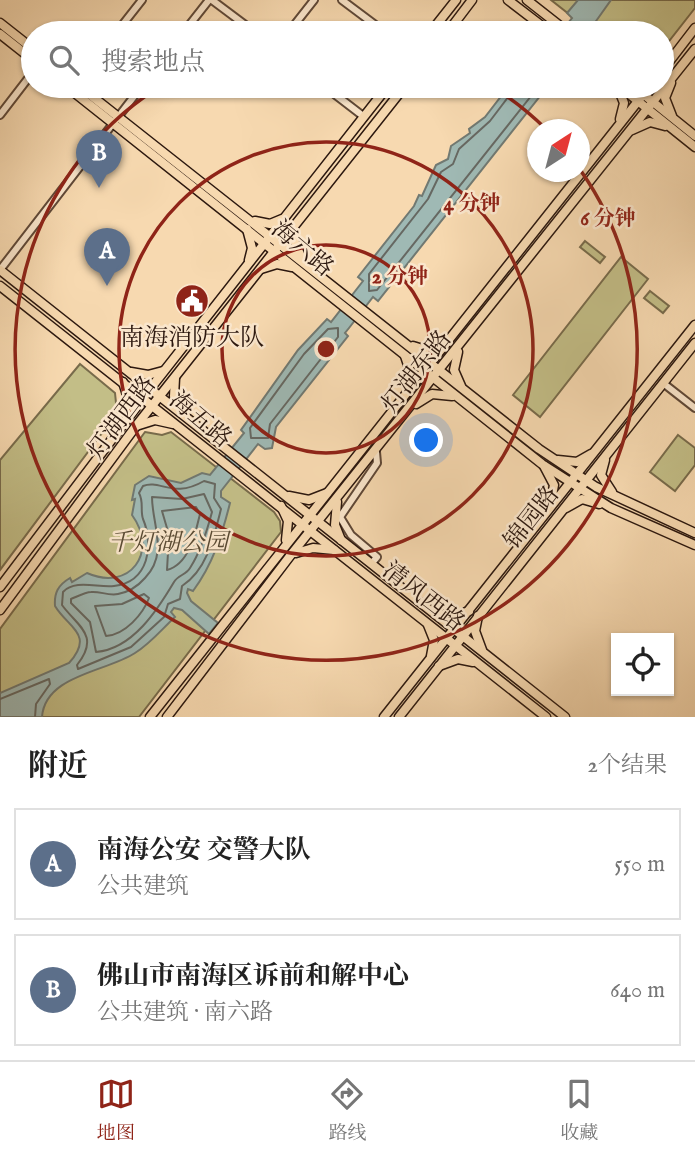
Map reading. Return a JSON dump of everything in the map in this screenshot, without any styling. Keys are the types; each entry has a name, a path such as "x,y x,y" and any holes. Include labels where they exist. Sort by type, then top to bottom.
{"main road":[{"path":"439,21 456,0"},
{"path":"456,21 472,0"},
{"path":"508,0 535,21"},
{"path":"527,0 553,21"},
{"path":"0,23 21,40"},
{"path":"674,55 695,29"},
{"path":"0,34 21,51"},
{"name":"灯湖东路","path":"675,74 695,49"},
{"name":"海六路","path":"84,98 116,120 303,268 346,294 370,313 405,347 542,464 695,533"},
{"name":"海六路","path":"92,98 116,120"},
{"name":"灯湖西路","path":"0,586 125,421 378,98"},
{"name":"灯湖西路","path":"0,610 136,426 395,98"},
{"path":"617,125 624,103 622,98"},
{"path":"641,98 695,147"},
{"name":"灯湖东路","path":"150,717 641,98"},
{"name":"灯湖东路","path":"167,717 290,556 376,452 655,98"},
{"path":"665,98 673,125"},
{"path":"629,131 650,122 673,125 695,136"},
{"path":"245,221 264,225 285,218"},
{"path":"245,221 252,240 249,263"},
{"path":"258,270 277,264 303,268 295,246 294,226"},
{"name":"海六路","path":"303,268 338,303 363,322 405,347"},
{"path":"0,270 285,495 309,500 329,492"},
{"name":"海五路","path":"0,286 279,504"},
{"name":"锦园路","path":"578,482 599,447 695,325"},
{"path":"400,400 411,374 405,347 426,350 449,340"},
{"name":"锦园路","path":"399,717 455,637 552,514 578,482 607,453 695,343"},
{"path":"410,408 432,394 462,396 454,370 459,347"},
{"path":"128,372 148,375 165,370"},
{"path":"175,377 174,396 185,418"},
{"path":"121,379 130,405 125,421"},
{"path":"410,387 416,388 419,395"},
{"name":"海六路","path":"462,396 550,456 611,508 695,545"},
{"path":"136,426 155,420 179,426"},
{"path":"550,456 578,462 599,447"},
{"path":"607,453 601,475 607,487 619,499"},
{"path":"542,464 554,485 552,514"},
{"name":"清风西路","path":"285,495 435,613 481,665 546,717"},
{"path":"338,499 335,525 343,543"},
{"path":"552,514 582,499 611,508"},
{"path":"279,504 288,526 282,550"},
{"name":"清风西路","path":"279,504 427,622 485,656 565,717"},
{"path":"290,556 313,548 336,551"},
{"path":"435,613 455,616 475,612 475,631 485,656"},
{"path":"427,622 434,640 428,661"},
{"path":"384,717 428,661 455,637"},
{"path":"436,667 458,659 481,665"}],"street":[{"path":"125,21 142,0"},
{"path":"193,21 210,0 239,21"},
{"path":"297,21 314,0"},
{"path":"342,0 370,21"},
{"path":"0,115 21,88"},
{"path":"0,270 133,98"},
{"path":"340,98 363,116"},
{"path":"663,383 695,408"},
{"path":"372,563 377,557 351,535 340,517 377,464 376,452"},
{"path":"0,586 12,594"}],"green space":[{"path":"551,0 695,0 695,8 674,35 674,21 578,21"},
{"path":"585,241 605,257 600,263 580,247"},
{"path":"621,257 648,279 540,417 513,395"},
{"path":"650,291 669,306 663,313 644,298"},
{"path":"80,364 115,393 117,413 0,570 0,460"},
{"name":"千灯湖公园","path":"145,432 162,435 171,432 274,512 280,521 281,532 139,717 0,717 0,629"},
{"path":"678,435 695,448 695,465 675,491 650,472"}],"water":[{"path":"578,0 611,0 596,21 570,21 572,18 567,13"},
{"path":"500,98 539,98 378,301 373,297 345,333 348,336 276,427 272,448 265,449 258,444 221,491 221,497 230,503 220,538 200,581 193,591 188,589 187,593 191,601 218,623 209,634 182,610 174,608 171,612 175,617 140,649 65,683 54,692 46,703 42,717 0,717 0,693 69,663 80,645 77,632 55,606 56,593 62,584 70,578 72,582 87,573 116,577 127,573 136,565 141,555 142,542 140,529 132,515 135,485 149,476 181,483 202,473 210,475 244,433 241,430 298,350 327,319 331,322 363,281 358,277 414,206 419,195 422,196 436,165 448,159 451,146 470,133 469,129 485,117"}],"place":[{"name":"佛山市南海区诉前和解中心","path":"99,188"},
{"name":"南海公安 交警大队","path":"107,286"},
{"name":"南海消防大队","path":"192,301"}]}
